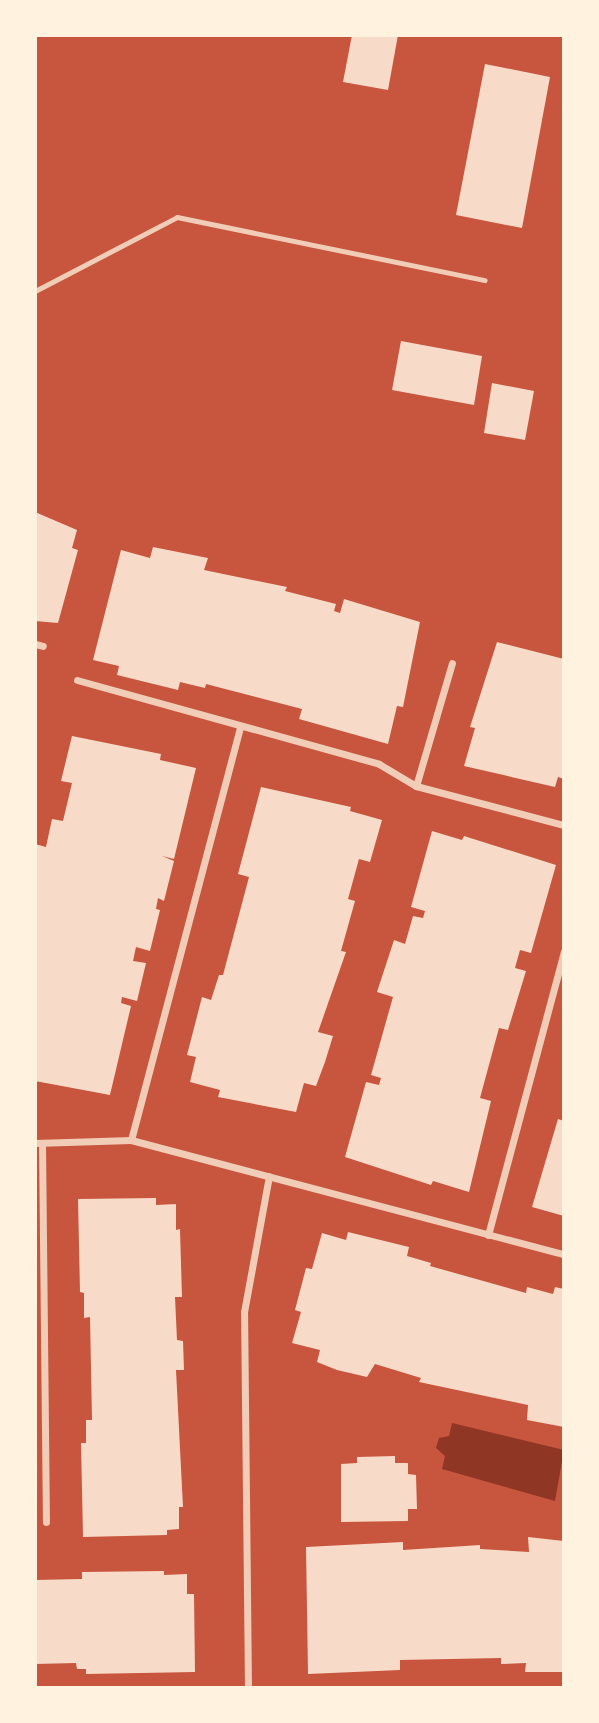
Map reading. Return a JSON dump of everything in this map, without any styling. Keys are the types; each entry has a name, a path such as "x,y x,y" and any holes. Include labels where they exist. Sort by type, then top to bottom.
{"street":[{"path":"416,786 452,663"},
{"path":"77,680 379,764 416,786 564,825"},
{"path":"131,1140 240,726"},
{"path":"488,1235 564,951"},
{"path":"46,1522 38,1143 131,1140 564,1254"},
{"path":"248,1688 244,1312 269,1175"}],"lane":[{"path":"35,291 177,217 485,279"}],"shaded area":[{"path":"452,1423 564,1450 555,1501 442,1469 445,1456 436,1448 439,1438 449,1436"}],"building":[{"path":"352,35 398,35 388,90 343,82"},
{"path":"485,64 550,77 522,228 456,215"},
{"path":"401,341 482,356 474,405 392,390"},
{"path":"492,383 534,391 525,440 484,433"},
{"path":"35,512 77,530 72,548 78,550 58,623 35,621"},
{"path":"153,547 208,558 204,570 287,587 285,591 336,604 334,611 340,613 344,599 420,622 403,707 397,706 388,744 299,719 302,709 206,684 205,688 180,682 178,690 117,675 119,666 93,660 121,550 150,558"},
{"path":"497,642 564,659 564,779 558,777 555,787 464,766 475,728 470,727"},
{"path":"72,736 161,754 160,760 196,768 174,859 162,856 174,861 164,901 158,898 156,909 160,910 150,951 136,947 133,961 146,963 137,1001 122,997 121,1003 131,1006 110,1095 35,1081 35,844 46,847 52,819 63,821 72,783 61,781"},
{"path":"261,787 351,807 350,811 382,820 370,862 359,859 348,899 355,901 341,951 346,952 318,1032 333,1036 316,1086 304,1083 296,1112 218,1097 220,1090 190,1082 196,1057 187,1055 202,997 211,1000 219,975 223,975 249,877 238,874"},
{"path":"432,831 462,840 464,836 556,865 531,953 520,950 515,968 526,971 508,1030 499,1028 480,1098 491,1101 469,1192 433,1181 431,1185 345,1157 366,1082 379,1085 381,1078 371,1075 393,997 377,992 394,940 405,944 413,916 423,918 425,911 411,907"},
{"path":"558,1119 564,1121 564,1216 532,1207"},
{"path":"156,1198 156,1205 176,1204 176,1230 180,1229 182,1297 175,1297 177,1340 183,1341 184,1370 176,1370 183,1507 179,1507 179,1529 167,1530 167,1535 83,1537 81,1443 86,1443 86,1420 92,1420 90,1317 84,1318 84,1293 80,1292 78,1199"},
{"path":"348,1232 409,1247 407,1256 431,1263 430,1266 526,1293 527,1287 553,1294 555,1287 564,1289 564,1427 527,1420 528,1405 419,1382 421,1378 375,1364 367,1377 337,1370 317,1362 320,1350 292,1343 301,1312 295,1310 306,1268 312,1269 322,1233 346,1240"},
{"path":"395,1456 395,1463 408,1463 408,1474 416,1475 417,1509 408,1509 408,1521 341,1522 341,1464 357,1463 357,1457"},
{"path":"528,1537 564,1541 564,1672 525,1672 526,1663 501,1664 501,1658 400,1660 400,1670 308,1674 306,1547 403,1542 403,1550 480,1545 480,1549 529,1552"},
{"path":"164,1571 164,1575 187,1574 187,1594 194,1594 195,1672 86,1674 86,1669 77,1669 76,1663 35,1664 35,1580 82,1579 82,1572"}]}
